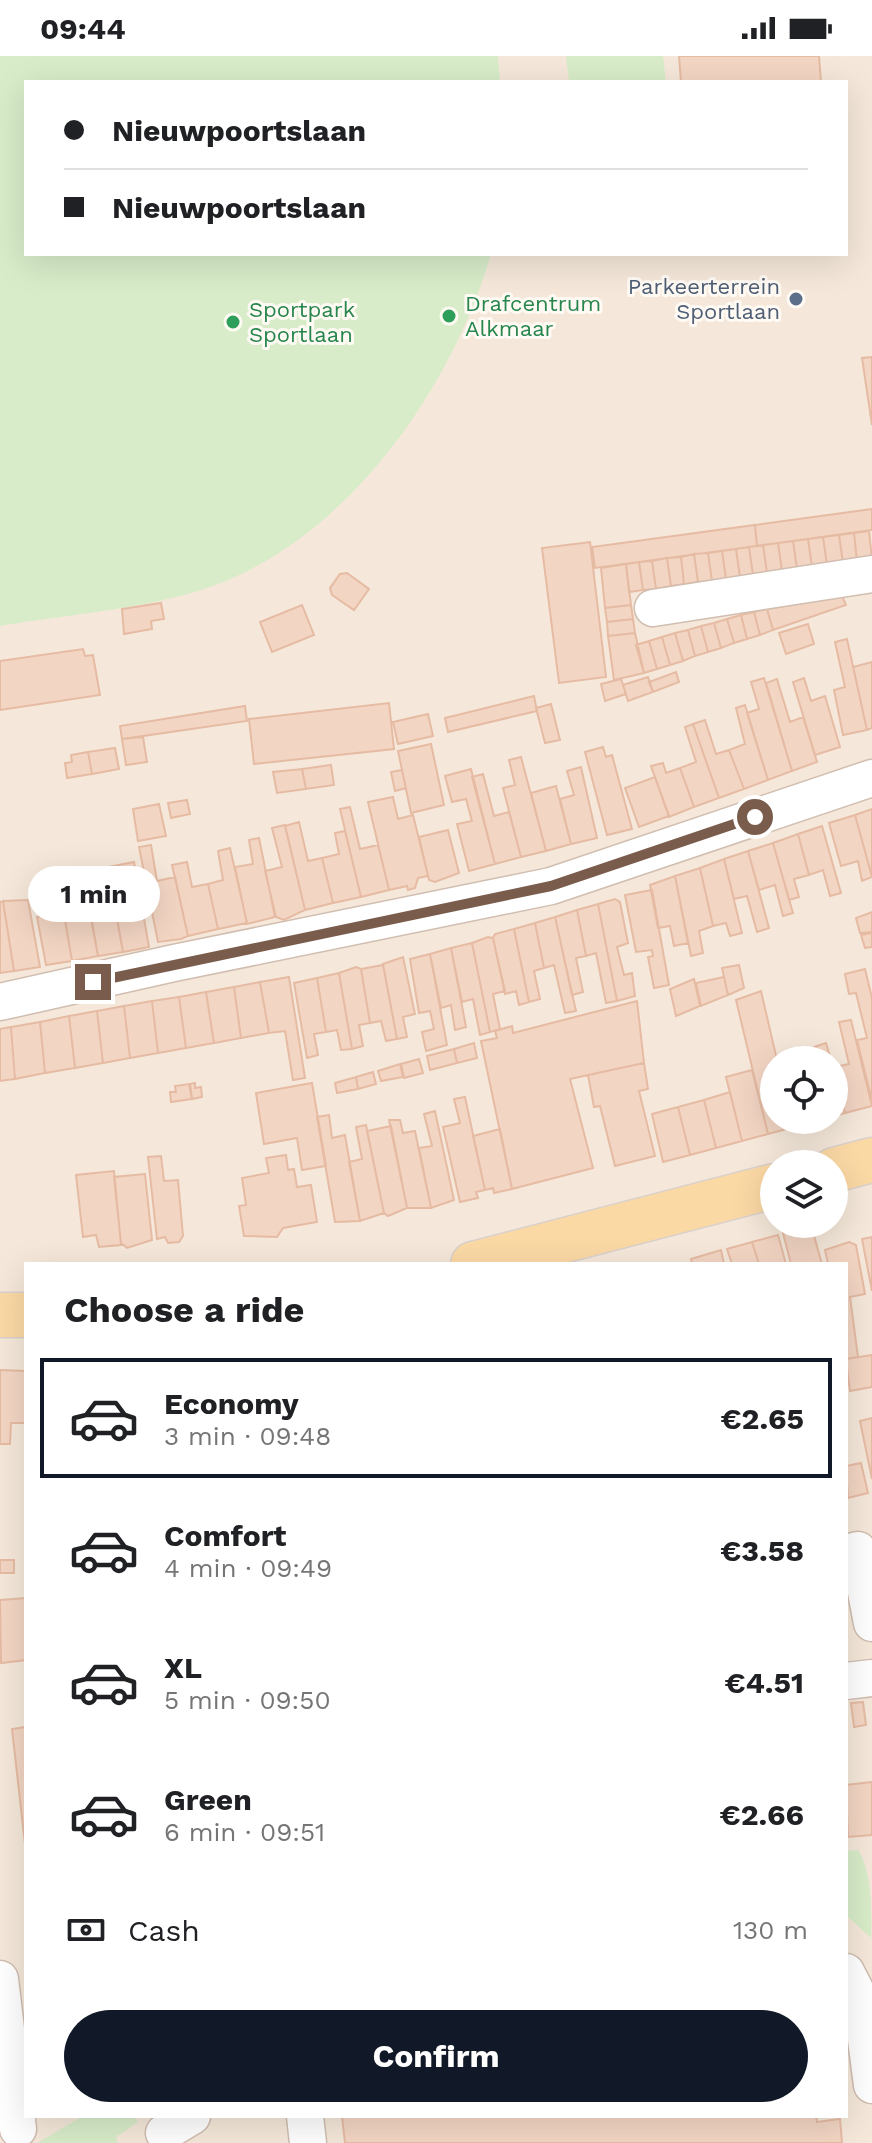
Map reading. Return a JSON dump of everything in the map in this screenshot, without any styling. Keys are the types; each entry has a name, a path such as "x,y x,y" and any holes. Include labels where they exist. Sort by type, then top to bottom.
{"main road":[{"path":"848,1166 872,1160"},
{"path":"481,1262 760,1190"},
{"path":"0,1315 24,1315"}],"street":[{"path":"653,608 872,574"},
{"path":"0,1002 551,886 872,778"},
{"path":"848,1552 858,1550 872,1623"},
{"path":"848,1681 872,1678"},
{"path":"848,1976 861,2001 872,2085"},
{"path":"0,1979 22,2127"},
{"path":"305,2118 308,2143"}],"shaded area":[{"path":"0,56 872,56 872,2143 0,2143"}],"green space":[{"name":"Sportpark Sportlaan","path":"0,56 498,56 500,80 24,80 24,256 490,256 473,306 449,359 419,410 384,458 343,501 299,539 250,570 174,598 0,626"},
{"path":"566,56 663,56 666,80 569,80"},
{"path":"858,1850 869,1880 871,1938 848,1917 848,1851"},
{"path":"80,2118 135,2118 138,2122 116,2137 118,2143 37,2143"}],"building":[{"path":"679,56 819,56 821,80 681,80"},
{"path":"872,357 872,425 862,358"},
{"path":"872,509 872,530 757,546 755,525"},
{"path":"755,525 757,546 595,568 592,547"},
{"path":"869,531 872,559 857,561 854,533"},
{"path":"854,533 857,561 843,563 839,535"},
{"path":"839,535 843,563 827,565 823,537"},
{"path":"823,537 827,565 812,567 808,539"},
{"path":"808,539 812,567 797,569 793,541"},
{"path":"793,541 797,569 782,571 778,543"},
{"path":"590,542 606,677 559,683 542,548"},
{"path":"778,543 782,571 767,573 763,545"},
{"path":"763,545 767,573 753,575 749,547"},
{"path":"749,547 753,575 740,577 736,549"},
{"path":"736,549 740,577 726,579 722,551"},
{"path":"722,551 726,579 712,581 708,553"},
{"path":"708,553 712,581 698,582 694,554"},
{"path":"694,554 698,582 684,584 681,557"},
{"path":"681,557 684,584 671,586 667,558"},
{"path":"667,558 671,586 656,589 652,561"},
{"path":"652,561 656,589 643,590 639,562"},
{"path":"639,562 643,590 629,592 626,564"},
{"path":"626,564 631,605 605,608 601,568"},
{"path":"347,573 369,589 354,610 332,595 330,588 340,574"},
{"path":"842,596 846,605 773,630 767,609"},
{"path":"161,603 164,619 151,621 152,629 124,634 122,609"},
{"path":"302,605 314,635 272,652 260,622"},
{"path":"631,605 633,619 607,622 605,608"},
{"path":"767,609 773,630 760,635 754,612"},
{"path":"754,612 760,635 747,639 741,615"},
{"path":"741,615 747,639 734,643 727,619"},
{"path":"633,619 635,633 608,636 607,622"},
{"path":"727,619 734,643 721,648 714,623"},
{"path":"714,623 721,648 708,652 701,626"},
{"path":"808,624 814,644 786,654 779,633"},
{"path":"701,626 708,652 695,656 688,630"},
{"path":"688,630 695,656 683,661 675,633"},
{"path":"635,633 644,673 614,680 608,636"},
{"path":"675,633 683,661 670,665 662,637"},
{"path":"662,637 670,665 657,669 649,641"},
{"path":"847,639 867,730 843,735 834,690 845,687 835,642"},
{"path":"649,641 657,669 644,673 636,645"},
{"path":"83,649 85,656 93,655 100,695 0,710 0,661"},
{"path":"872,662 872,728 867,730 853,667"},
{"path":"676,672 679,682 653,692 649,682"},
{"path":"648,677 653,692 628,701 623,685"},
{"path":"764,678 792,771 768,780 747,713 759,709 751,682"},
{"path":"804,678 811,701 825,696 840,747 815,755 793,682"},
{"path":"621,679 626,694 605,701 601,684"},
{"path":"777,679 790,722 803,717 817,762 792,771 766,683"},
{"path":"534,696 537,711 448,732 445,718"},
{"path":"389,703 394,749 254,764 249,719"},
{"path":"551,704 560,740 545,743 536,708"},
{"path":"745,705 768,780 744,789 729,750 745,744 736,708"},
{"path":"245,706 247,721 122,739 120,726"},
{"path":"428,714 433,736 398,744 393,722"},
{"path":"705,720 716,754 729,750 744,789 719,798 693,724"},
{"path":"693,724 719,798 694,807 680,768 696,762 685,727"},
{"path":"143,737 147,762 126,765 122,739"},
{"path":"431,744 444,805 411,813 398,751"},
{"path":"603,747 606,757 612,755 632,829 607,835 585,752"},
{"path":"115,748 119,769 92,774 88,752"},
{"path":"88,752 92,774 67,778 65,763 72,762 71,755"},
{"path":"521,757 546,851 521,857 503,788 515,785 509,760"},
{"path":"663,763 666,773 680,768 694,807 669,817 651,766"},
{"path":"331,765 334,785 306,789 302,769"},
{"path":"581,767 597,838 571,844 560,799 574,795 567,771"},
{"path":"302,769 306,789 277,793 273,772"},
{"path":"471,769 495,864 469,871 457,824 472,821 466,799 452,802 445,776"},
{"path":"402,770 406,788 395,791 391,772"},
{"path":"483,774 494,816 509,812 521,857 495,864 472,777"},
{"path":"655,777 669,816 639,827 625,788"},
{"path":"556,786 571,844 546,851 531,793"},
{"path":"393,797 398,819 413,815 428,876 418,878 415,888 408,890 407,886 389,890 368,802"},
{"path":"187,800 190,814 171,818 168,803"},
{"path":"159,804 166,836 138,841 133,809"},
{"path":"350,807 360,849 378,845 389,890 361,897 340,809"},
{"path":"872,809 872,877 855,815"},
{"path":"855,815 872,877 862,881 858,861 841,866 829,823"},
{"path":"299,822 308,861 322,858 333,903 305,910 285,826"},
{"path":"285,825 305,910 284,920 276,917 265,871 282,867 272,828"},
{"path":"822,826 841,893 830,896 823,870 809,875 798,834"},
{"path":"448,830 459,873 435,882 429,880 419,837"},
{"path":"345,831 361,897 333,903 322,858 339,854 335,833"},
{"path":"798,834 809,875 794,879 799,897 789,900 773,843"},
{"path":"259,838 275,917 247,924 235,867 253,864 249,840"},
{"path":"773,843 793,913 783,916 775,885 759,890 748,851"},
{"path":"151,845 157,881 175,877 188,936 181,939 158,942 139,847"},
{"path":"230,848 247,923 218,929 208,884 223,880 218,851"},
{"path":"748,851 769,928 757,932 747,896 734,899 724,859"},
{"path":"724,859 742,933 730,936 726,923 713,926 700,868"},
{"path":"134,862 149,947 123,952 108,867"},
{"path":"187,862 192,887 208,884 218,929 188,936 172,865"},
{"path":"700,868 713,926 699,931 703,953 691,956 675,876"},
{"path":"675,876 688,943 674,946 670,926 658,928 650,885"},
{"path":"111,887 123,952 98,956 87,893"},
{"path":"72,889 75,910 89,908 98,956 72,961 60,891"},
{"path":"652,890 669,985 654,988 648,957 653,956 652,950 636,952 625,895"},
{"path":"61,896 72,961 46,965 37,917 53,914 50,897"},
{"path":"615,899 620,902 628,943 617,947 624,975 632,973 635,996 617,1001 598,904"},
{"path":"28,900 40,967 14,971 3,901"},
{"path":"3,901 14,971 0,973 0,902"},
{"path":"598,904 617,1001 606,1003 596,953 586,956 577,910"},
{"path":"577,910 586,956 576,958 583,992 572,995 555,917"},
{"path":"872,912 872,932 860,933 856,918"},
{"path":"555,917 576,1011 565,1013 554,965 544,968 535,923"},
{"path":"535,923 544,968 534,971 540,999 529,1002 514,929"},
{"path":"514,929 529,1002 519,1005 516,991 505,994 493,938 495,934"},
{"path":"872,933 872,947 865,948 861,935"},
{"path":"493,938 505,991 493,994 500,1029 490,1032 472,943"},
{"path":"472,943 490,1032 480,1035 473,999 462,1002 451,948"},
{"path":"451,948 466,1027 455,1030 451,1005 441,1008 430,954"},
{"path":"430,954 447,1045 426,1051 422,1032 434,1029 430,1011 419,1013 410,959"},
{"path":"403,957 415,1014 403,1017 407,1037 397,1039 383,964"},
{"path":"383,965 397,1039 386,1041 381,1021 370,1023 361,969"},
{"path":"739,965 744,988 728,995 722,968"},
{"path":"356,967 361,969 370,1023 359,1025 363,1046 352,1049 339,973"},
{"path":"865,969 872,998 872,1101 857,1040 867,1038 856,993 849,994 845,974"},
{"path":"339,973 352,1049 341,1050 337,1030 326,1032 317,978"},
{"path":"289,977 305,1078 293,1080 285,1031 269,1033 260,982"},
{"path":"724,977 728,995 701,1006 696,983"},
{"path":"317,978 326,1032 314,1034 318,1055 307,1058 294,983"},
{"path":"694,979 700,1006 676,1016 670,989"},
{"path":"260,982 269,1033 241,1038 234,987"},
{"path":"234,987 241,1038 214,1043 206,992"},
{"path":"761,991 774,1046 760,1046 760,1100 736,1000"},
{"path":"206,992 214,1043 186,1048 179,997"},
{"path":"179,997 186,1048 158,1053 152,1001"},
{"path":"152,1001 158,1053 130,1058 124,1006"},
{"path":"637,1001 644,1063 570,1079 593,1168 512,1189 481,1041 497,1038 495,1031 512,1026 513,1033"},
{"path":"124,1006 130,1058 103,1063 97,1011"},
{"path":"97,1011 103,1063 75,1068 69,1016"},
{"path":"69,1016 75,1068 45,1073 40,1022"},
{"path":"851,1020 872,1106 848,1112 848,1046 845,1046 839,1022"},
{"path":"40,1022 45,1073 15,1079 11,1027"},
{"path":"11,1027 15,1079 0,1081 0,1029"},
{"path":"474,1043 477,1058 457,1063 454,1049"},
{"path":"454,1049 457,1063 430,1070 427,1056"},
{"path":"419,1059 423,1073 404,1078 401,1064"},
{"path":"644,1063 648,1089 639,1091 655,1156 615,1166 600,1106 594,1107 588,1075"},
{"path":"400,1064 403,1077 381,1081 378,1071"},
{"path":"752,1070 760,1102 760,1134 768,1134 742,1141 726,1077"},
{"path":"373,1072 376,1084 358,1089 356,1077"},
{"path":"356,1077 358,1089 337,1093 335,1083"},
{"path":"195,1083 195,1088 201,1087 202,1097 192,1099 190,1084"},
{"path":"312,1083 326,1166 302,1170 297,1138 264,1144 256,1093"},
{"path":"189,1084 192,1099 171,1102 170,1092 176,1092 175,1086"},
{"path":"730,1092 742,1141 716,1148 704,1100"},
{"path":"465,1097 485,1190 476,1192 478,1198 460,1202 443,1127 460,1123 454,1099"},
{"path":"704,1100 716,1148 690,1155 678,1107"},
{"path":"678,1107 690,1155 663,1162 652,1114"},
{"path":"435,1111 454,1200 431,1208 419,1148 432,1146 424,1114"},
{"path":"329,1115 332,1138 345,1135 360,1221 335,1222 317,1117"},
{"path":"389,1120 400,1120 403,1133 415,1131 431,1208 407,1208"},
{"path":"366,1125 384,1213 360,1221 349,1162 362,1159 356,1127"},
{"path":"391,1126 407,1208 388,1216 384,1213 367,1131"},
{"path":"500,1129 512,1189 494,1193 493,1188 485,1190 473,1136"},
{"path":"286,1155 288,1170 294,1169 297,1187 311,1185 317,1222 283,1228 277,1237 244,1236 239,1206 246,1205 242,1178 269,1173 266,1158"},
{"path":"161,1156 164,1181 178,1180 183,1236 179,1242 168,1243 165,1237 157,1239 148,1157"},
{"path":"114,1171 121,1245 99,1247 96,1235 83,1237 76,1175"},
{"path":"145,1174 152,1240 127,1248 121,1243 114,1177"},
{"path":"872,1237 872,1291 862,1239"},
{"path":"779,1238 785,1262 758,1262 752,1242"},
{"path":"784,1238 815,1238 821,1262 790,1262"},
{"path":"752,1242 758,1262 731,1262 727,1249"},
{"path":"849,1242 856,1245 865,1294 850,1297 858,1357 848,1359 848,1262 828,1262 825,1250"},
{"path":"721,1250 724,1262 692,1262 691,1259"},
{"path":"872,1355 872,1387 850,1391 848,1359"},
{"path":"0,1370 24,1371 24,1423 11,1423 10,1444 0,1444"},
{"path":"872,1418 872,1479 860,1421"},
{"path":"861,1463 868,1493 848,1498 848,1466"},
{"path":"0,1560 14,1560 14,1573 0,1573"},
{"path":"24,1598 24,1660 1,1663 0,1600"},
{"path":"863,1702 866,1725 854,1727 851,1703"},
{"path":"24,1727 24,1835 12,1729"},
{"path":"872,1782 872,1835 848,1837 848,1785"},
{"path":"342,2118 816,2118 817,2122 840,2119 842,2143 345,2143"}],"place":[{"name":"Parkeerterrein Sportlaan","path":"796,299"},
{"name":"Drafcentrum Alkmaar","path":"449,316"},
{"name":"Sportpark Sportlaan","path":"233,322"}],"route":[{"path":"93,982 551,886 755,817"}]}
